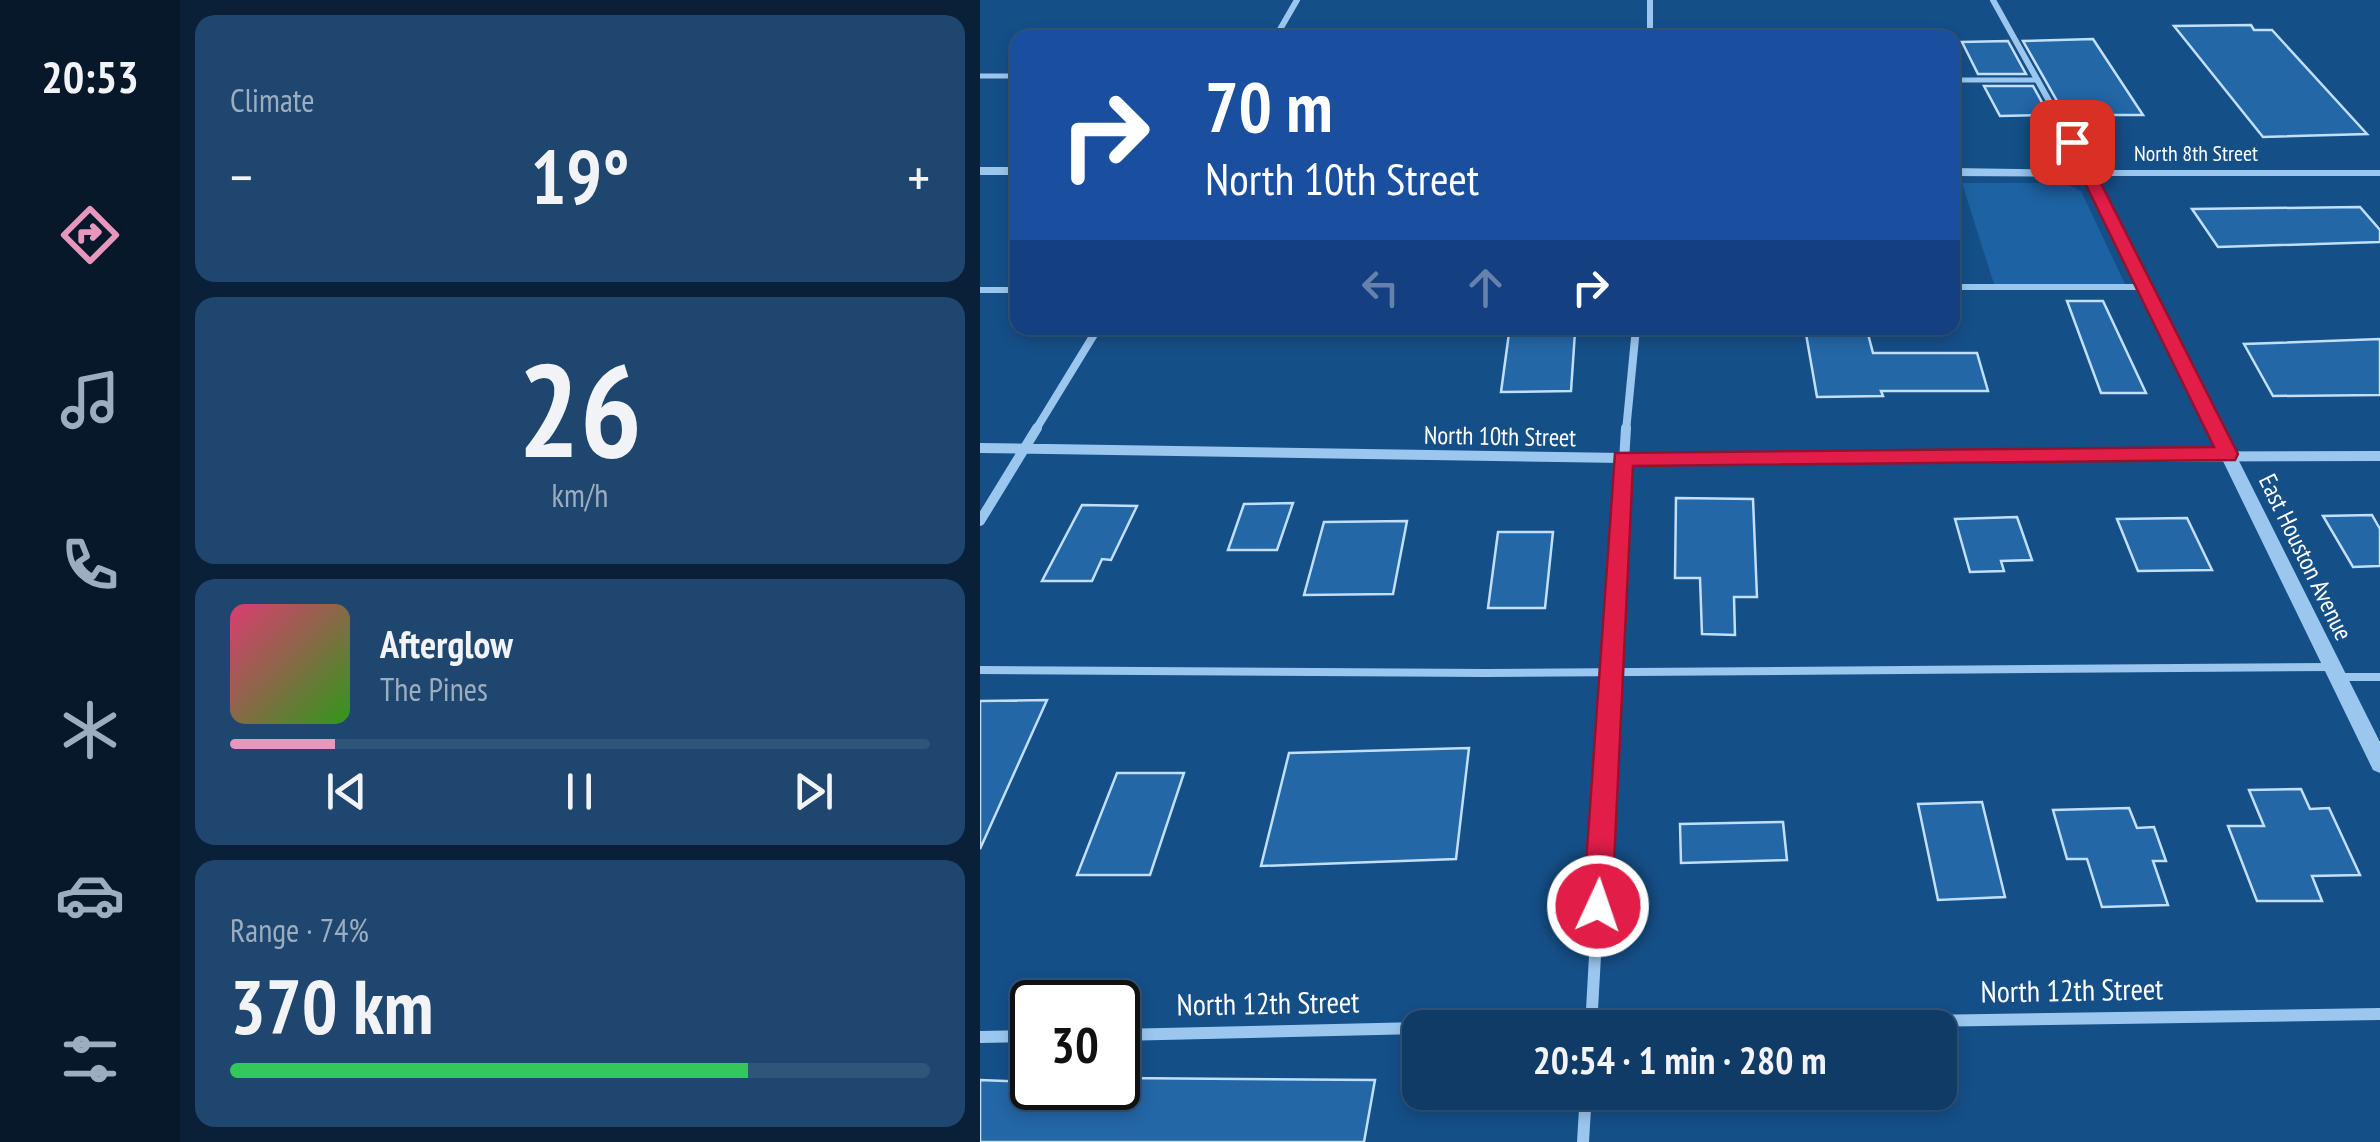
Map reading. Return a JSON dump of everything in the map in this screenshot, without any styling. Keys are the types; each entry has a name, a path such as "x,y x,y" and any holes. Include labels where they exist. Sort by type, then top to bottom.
{"street":[{"path":"1279,30 1296,0"},
{"path":"1650,0 1650,30"},
{"name":"East Houston Avenue","path":"1993,0 2090,173 2380,763"},
{"path":"980,171 1010,171"},
{"name":"North 8th Street","path":"1960,172 2380,172"},
{"path":"980,521 1094,335"},
{"path":"1592,1010 1623,458 1635,335"},
{"name":"North 10th Street","path":"980,448 1623,458 2380,456"},
{"name":"North 12th Street","path":"1957,1020 2380,1014"},
{"name":"North 12th Street","path":"1140,1034 1402,1028"},
{"path":"980,1038 1010,1037"},
{"path":"1583,1142 1585,1110"}],"lane":[{"path":"980,76 1010,76"},
{"path":"1960,80 2038,80"},
{"path":"1960,286 2146,287"},
{"path":"980,290 1010,290"},
{"path":"980,670 1331,676 1610,670 2335,672 2380,677"}],"shaded area":[{"path":"1962,183 2064,183 2081,191 2125,284 1994,284"}],"building":[{"path":"2251,25 2254,30 2272,30 2367,134 2263,137 2174,26"},
{"path":"2093,39 2143,115 2065,115 2023,41"},
{"path":"2008,41 2026,74 1978,74 1962,42"},
{"path":"1984,86 2033,86 2049,115 2000,116"},
{"path":"2360,207 2380,230 2380,242 2218,247 2192,209"},
{"path":"2067,301 2103,301 2146,393 2101,393"},
{"path":"1509,335 1575,335 1571,391 1501,392"},
{"path":"1806,335 1868,335 1873,353 1977,353 1988,391 1881,391 1883,396 1817,397"},
{"path":"2380,339 2380,395 2273,396 2244,344"},
{"path":"1676,498 1753,499 1757,597 1734,597 1735,635 1702,634 1700,578 1675,578"},
{"path":"1293,503 1277,550 1228,550 1244,504"},
{"path":"1082,505 1137,506 1111,560 1102,559 1092,581 1042,581"},
{"path":"2372,515 2380,529 2380,566 2353,567 2323,516"},
{"path":"2017,517 2032,560 2001,561 2004,571 1970,572 1955,519"},
{"path":"2187,518 2212,570 2138,571 2117,519"},
{"path":"1407,521 1393,594 1304,595 1324,522"},
{"path":"1498,532 1553,532 1545,608 1488,608"},
{"path":"1047,700 980,849 980,701"},
{"path":"1469,748 1456,859 1261,866 1289,753"},
{"path":"1117,773 1184,773 1150,875 1077,875"},
{"path":"2301,789 2310,809 2329,808 2360,875 2312,876 2322,901 2257,901 2228,826 2264,826 2249,790"},
{"path":"1982,802 2005,897 1938,900 1918,804"},
{"path":"2129,808 2137,828 2154,827 2166,861 2153,861 2168,905 2102,907 2087,859 2067,859 2053,810"},
{"path":"1783,822 1787,860 1681,863 1680,824"},
{"path":"1140,1078 1375,1080 1364,1142 980,1142 980,1080 1010,1081 1010,1110 1140,1110"}],"route":[{"path":"1598,906 1623,458 2228,454 2072,142"}]}
